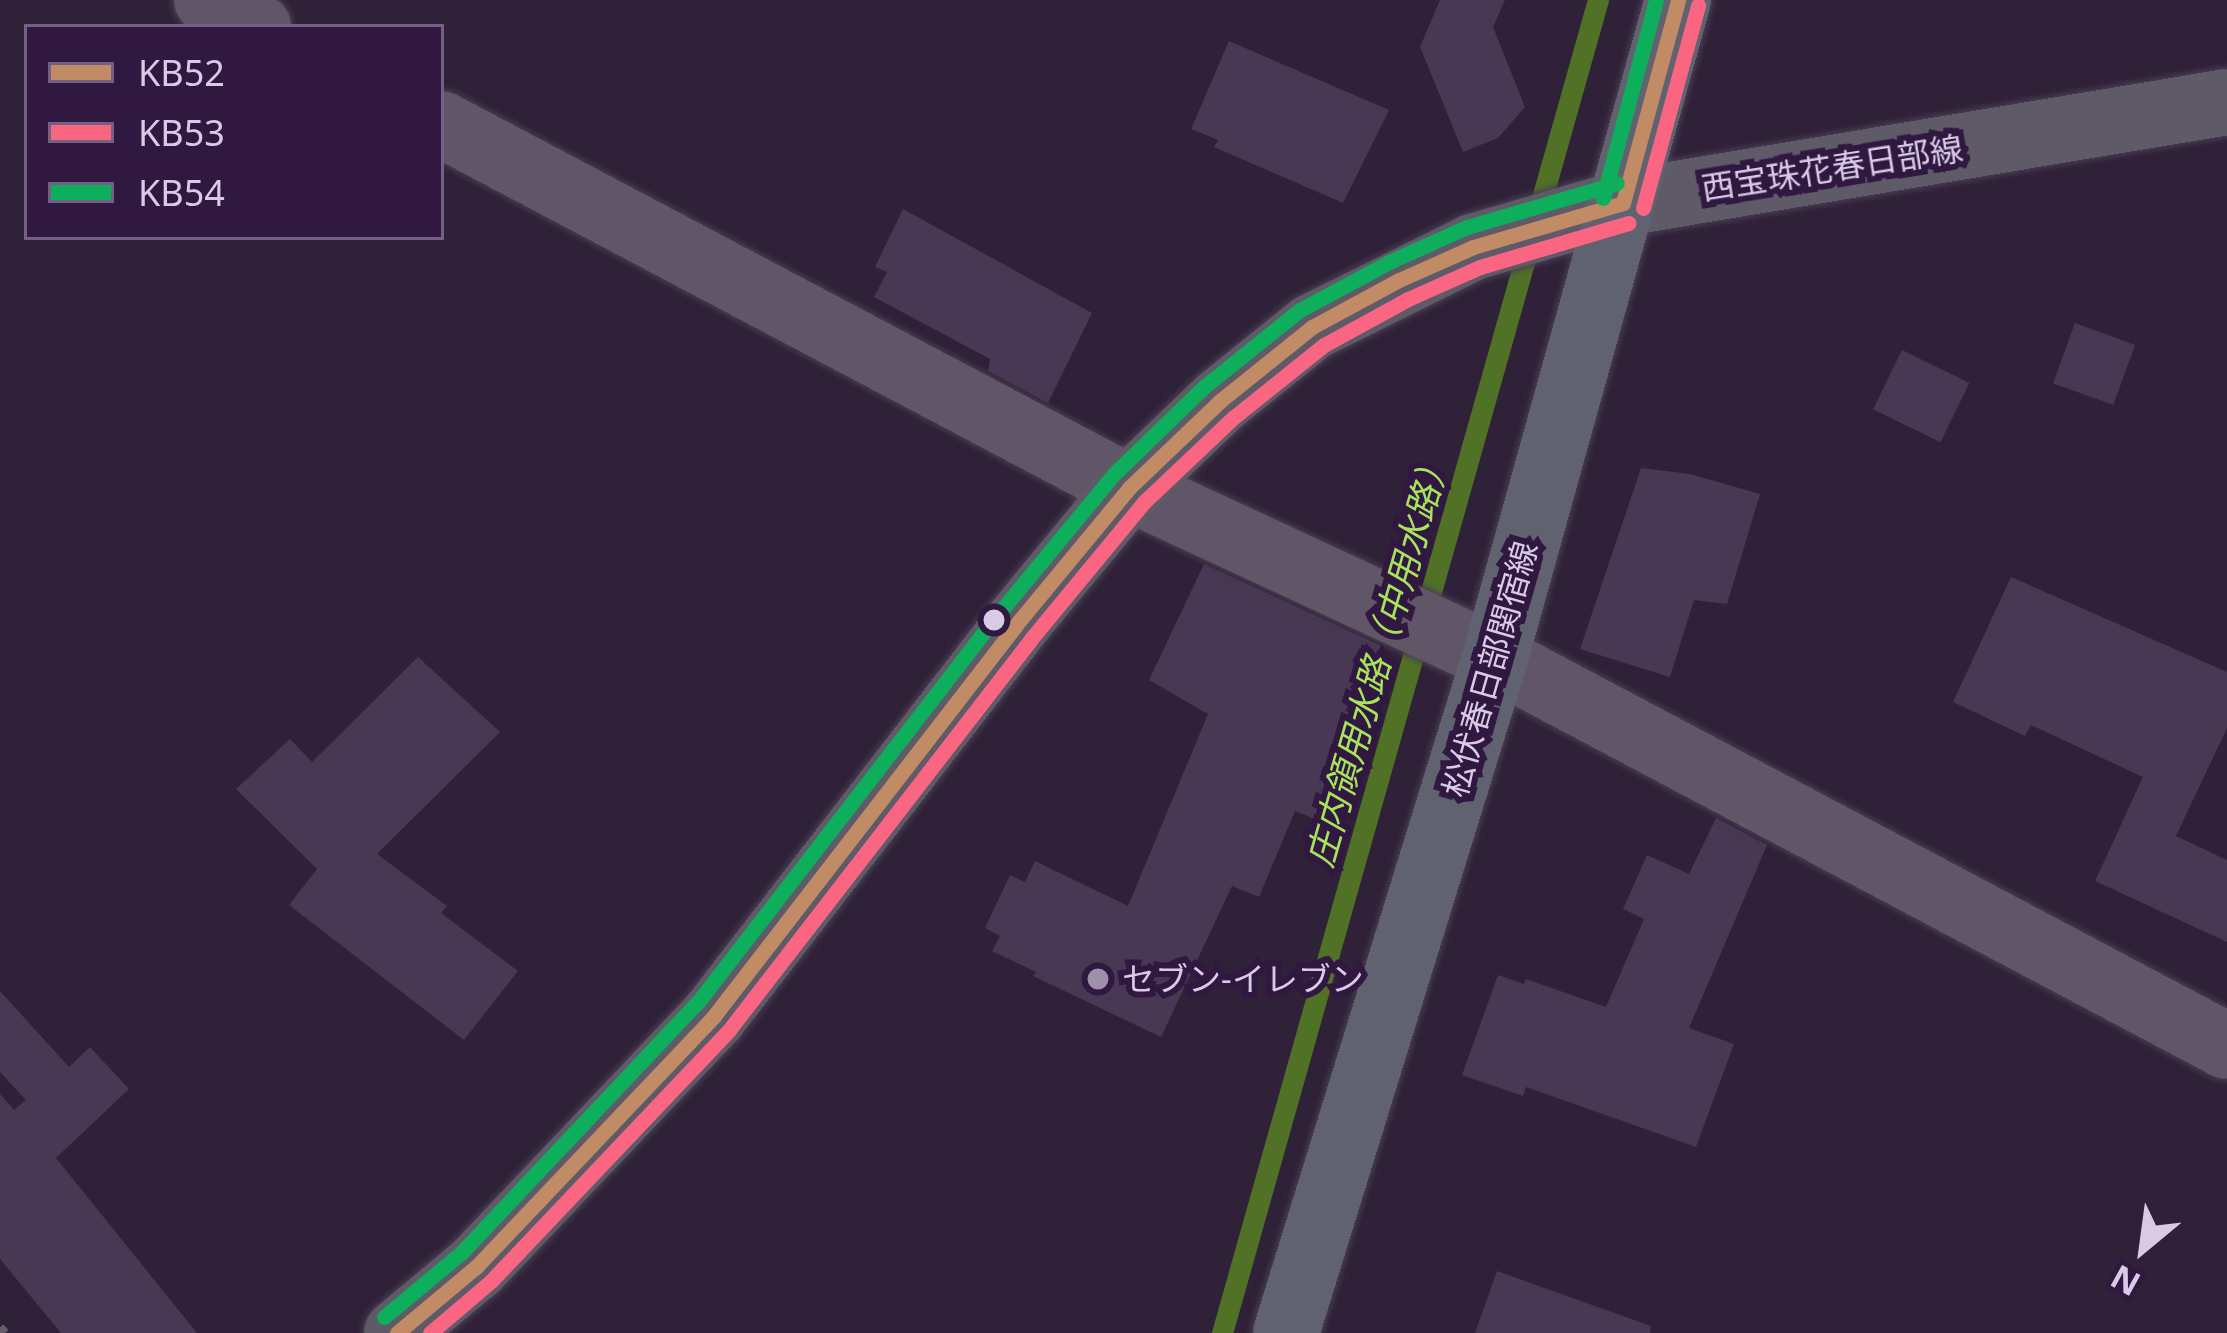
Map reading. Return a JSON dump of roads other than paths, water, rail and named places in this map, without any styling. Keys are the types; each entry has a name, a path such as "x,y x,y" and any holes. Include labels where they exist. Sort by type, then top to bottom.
{"main road":[{"name":"松伏春日部関宿線","path":"1286,1333 1495,658 1678,0"},
{"name":"西宝珠花春日部線","path":"397,1333 476,1267 714,1016 1015,626 1129,488 1220,400 1312,327 1472,247 1623,203 2227,102"}],"street":[{"path":"207,0 252,24"},
{"path":"444,126 1129,488 1495,658 2227,1046"}],"waterway":[{"name":"庄内領用水路（中用水路）","path":"1222,1333 1598,0"}],"place":[{"name":"セブン-イレブン","path":"1098,979"}]}
